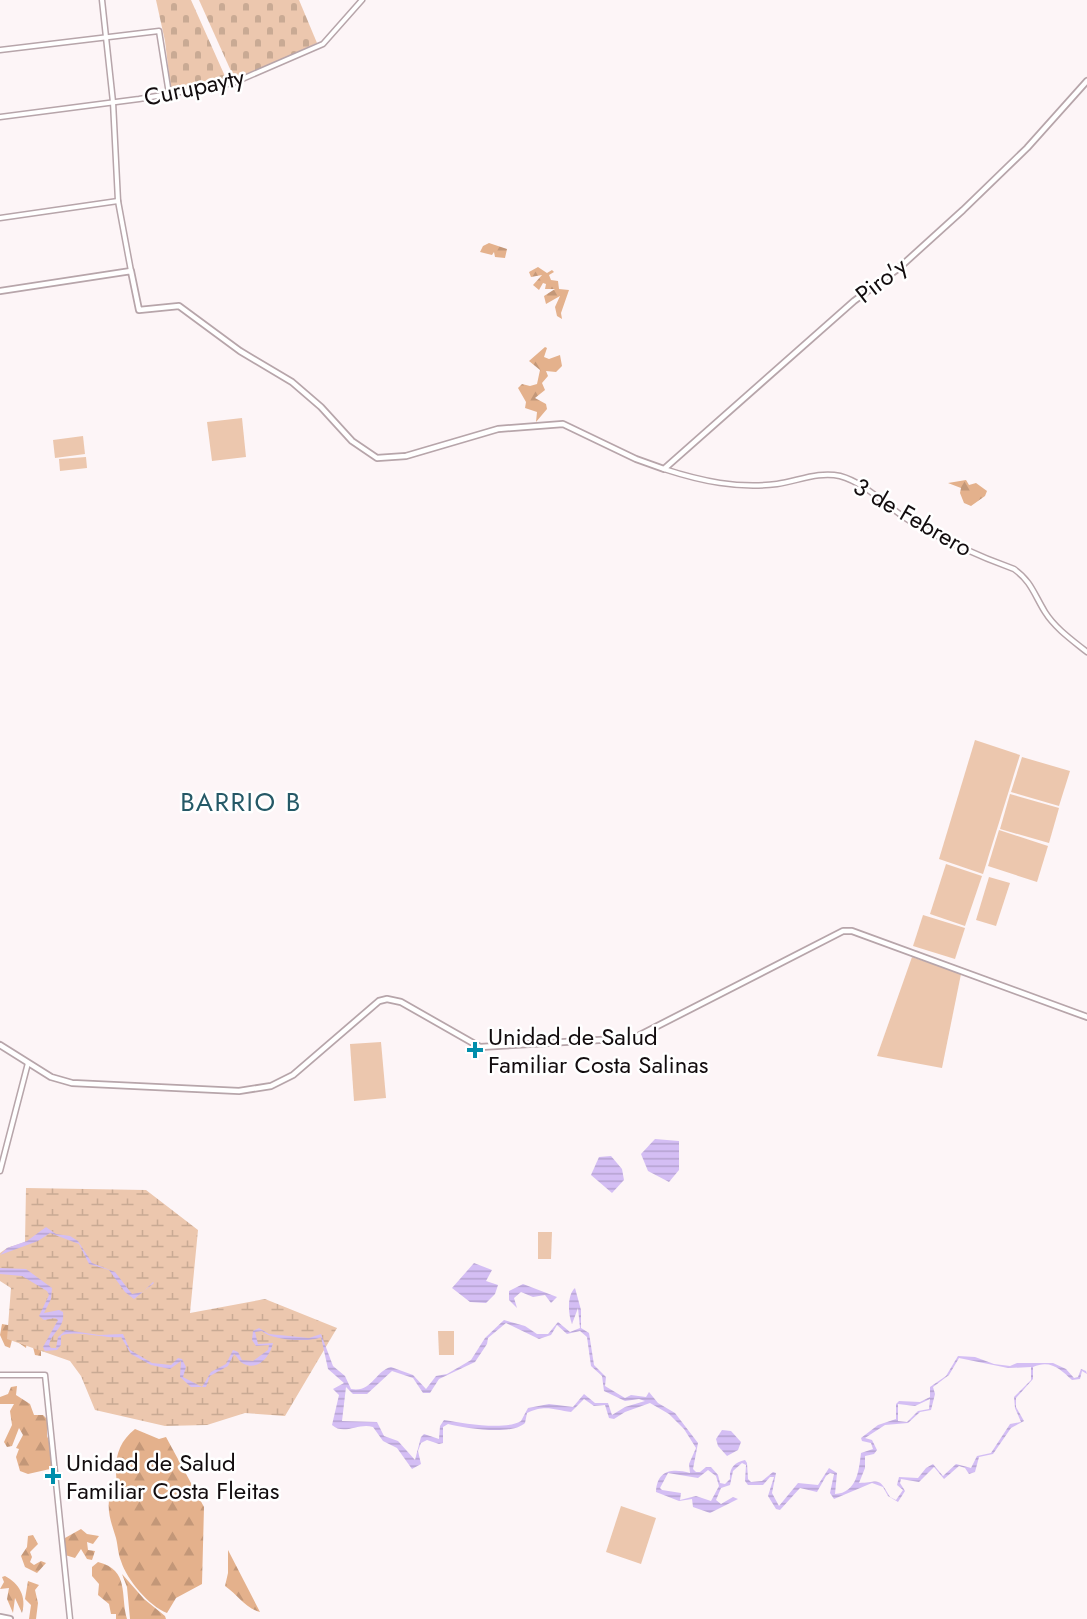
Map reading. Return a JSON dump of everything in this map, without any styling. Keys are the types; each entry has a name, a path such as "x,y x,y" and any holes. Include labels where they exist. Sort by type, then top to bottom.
{"main road":[{"name":"Piro'y","path":"664,469 846,308 899,268 963,210 1035,141 1087,81"},
{"path":"0,291 131,271 139,310 179,306 240,351 292,382 321,407 352,441 377,458 406,456 498,429 563,424 636,459 664,469"},
{"path":"0,1045 51,1077 72,1083 223,1091 258,1089 282,1082 293,1075 370,1008 387,999 401,1002 480,1047 634,1038 843,931 852,931 1087,1017"},
{"path":"0,1617 10,1619"}],"street":[{"path":"102,0 113,102 118,201 131,271"},
{"name":"Curupayty","path":"0,117 233,83 323,44 362,0"},
{"path":"0,50 159,31 169,94"},
{"path":"0,218 118,201"},
{"name":"3 de Febrero","path":"664,469 726,484 777,484 821,475 849,480 934,534 1014,569 1026,577 1054,623 1087,652"},
{"path":"0,1171 28,1063"},
{"path":"0,1375 45,1375 70,1619"}],"green space":[{"path":"156,0 191,0 228,83 171,91 165,41"},
{"path":"199,0 299,0 317,43 235,80"},
{"path":"489,243 507,249 505,258 495,257 494,252 492,255 480,252 483,246"},
{"path":"538,267 547,273 552,270 554,272 549,275 551,280 558,281 559,289 569,290 561,313 562,319 557,316 555,307 560,296 546,304 544,296 555,289 545,289 546,284 543,283 539,290 533,285 542,275 531,277 529,272"},
{"path":"545,347 547,348 544,357 549,359 560,355 562,366 556,372 546,371 548,376 542,383 545,390 535,398 546,404 547,409 536,422 537,412 525,408 526,402 518,388 522,384 530,386 537,384 540,370 529,361"},
{"path":"242,418 246,457 212,461 207,422"},
{"path":"83,436 85,454 55,458 53,440"},
{"path":"86,457 87,468 60,471 59,459"},
{"path":"966,480 969,485 976,483 987,491 985,496 971,506 964,503 960,493 961,488 948,483"},
{"path":"975,740 1020,755 983,874 939,859"},
{"path":"1022,757 1070,771 1059,806 1011,792"},
{"path":"1010,794 1059,808 1049,843 1000,829"},
{"path":"999,830 1048,846 1037,882 988,866"},
{"path":"946,864 982,876 965,926 930,914"},
{"path":"989,877 1010,883 996,926 976,920"},
{"path":"923,915 965,928 955,959 913,946"},
{"path":"912,957 961,974 942,1068 877,1056"},
{"path":"381,1042 386,1098 354,1101 350,1044"},
{"path":"26,1188 146,1190 198,1230 190,1313 265,1299 337,1328 285,1416 245,1413 207,1425 165,1426 95,1410 81,1376 70,1361 7,1339 11,1288 0,1281 0,1253 25,1242"},
{"path":"538,1232 552,1232 551,1259 538,1259"},
{"path":"2,1324 13,1326 41,1345 41,1356 35,1355 33,1347 27,1342 26,1348 15,1340 12,1340 10,1348 5,1346 0,1335"},
{"path":"438,1331 454,1331 454,1355 439,1355"},
{"path":"17,1386 16,1395 30,1404 34,1415 43,1415 47,1419 47,1436 52,1448 50,1456 53,1464 50,1469 28,1474 20,1471 16,1457 19,1449 16,1448 23,1435 19,1428 12,1446 7,1447 4,1442 12,1425 10,1411 14,1404 0,1404 0,1397 8,1394 11,1387"},
{"path":"135,1429 159,1439 166,1437 204,1507 202,1584 176,1598 167,1613 153,1605 139,1592 128,1576 120,1558 109,1513 110,1495 113,1489 118,1488 116,1463 120,1448"},
{"path":"621,1506 656,1518 641,1564 606,1552"},
{"path":"81,1529 87,1534 99,1536 93,1544 87,1542 88,1550 95,1551 92,1560 87,1559 81,1549 75,1558 65,1555 65,1538"},
{"path":"33,1535 38,1544 30,1552 32,1557 30,1562 34,1565 41,1561 46,1563 37,1573 25,1567 21,1556 27,1547 28,1536"},
{"path":"228,1550 260,1612 246,1604 225,1586 228,1573"},
{"path":"98,1562 115,1571 119,1577 127,1619 116,1619 116,1614 111,1614 109,1604 98,1595 99,1584 92,1576 92,1567"},
{"path":"122,1574 166,1619 130,1619 127,1587"},
{"path":"5,1576 21,1591 22,1613 15,1598 13,1613 7,1599 9,1588 0,1589 4,1582 2,1577"},
{"path":"28,1581 39,1585 35,1590 38,1603 36,1619 29,1619 31,1605 25,1599"}],"shaded area":[{"path":"655,1139 679,1141 679,1170 669,1182 648,1171 641,1154"},
{"path":"611,1156 622,1169 624,1180 612,1193 591,1175 599,1157"},
{"path":"46,1227 56,1234 70,1236 78,1241 92,1263 115,1272 132,1294 143,1292 134,1299 125,1292 109,1270 89,1264 79,1244 50,1233 38,1241 0,1255 7,1248 27,1241"},
{"path":"474,1263 492,1270 486,1281 498,1285 495,1294 486,1303 470,1302 452,1288"},
{"path":"0,1268 26,1269 52,1288 51,1299 44,1313 59,1310 63,1312 63,1317 61,1326 49,1345 51,1348 56,1348 58,1337 66,1330 99,1335 123,1334 130,1350 152,1363 171,1365 178,1358 182,1359 186,1367 183,1377 202,1387 191,1387 180,1377 181,1361 170,1369 151,1365 131,1354 121,1337 66,1334 61,1336 61,1345 57,1350 45,1351 43,1347 58,1320 55,1318 44,1320 39,1316 49,1295 47,1291 22,1276 0,1274"},
{"path":"523,1284 557,1297 551,1303 545,1295 533,1297 521,1292 514,1298 517,1308 509,1300 509,1291"},
{"path":"575,1288 581,1310 581,1328 589,1333 594,1365 606,1377 605,1386 625,1398 631,1395 646,1397 649,1392 658,1403 675,1413 698,1443 693,1469 696,1472 711,1467 718,1475 720,1483 725,1484 730,1479 733,1466 745,1460 747,1463 748,1479 751,1482 762,1481 773,1472 776,1473 772,1493 779,1506 798,1483 818,1485 829,1468 837,1473 835,1494 848,1490 855,1480 861,1453 873,1449 871,1443 862,1441 861,1438 878,1425 896,1419 896,1404 899,1401 920,1402 930,1397 930,1387 946,1376 958,1356 975,1357 994,1364 1010,1366 1017,1363 1053,1363 1066,1369 1074,1378 1078,1377 1081,1369 1087,1374 1082,1371 1080,1379 1072,1380 1060,1369 1050,1365 1033,1367 1033,1379 1016,1398 1016,1407 1024,1421 1011,1428 993,1454 979,1457 975,1472 969,1474 965,1468 959,1466 944,1479 934,1467 919,1482 901,1479 900,1483 905,1491 898,1502 888,1496 883,1487 872,1483 834,1499 830,1493 834,1474 830,1473 817,1492 800,1488 780,1510 776,1509 768,1496 774,1477 770,1477 763,1485 748,1485 745,1481 746,1465 742,1463 733,1471 730,1485 721,1488 716,1500 721,1504 733,1497 738,1499 710,1513 693,1507 692,1499 679,1501 656,1492 659,1479 667,1472 690,1473 689,1464 696,1448 684,1429 669,1414 650,1403 625,1412 614,1419 609,1418 605,1405 594,1406 584,1399 571,1412 550,1408 533,1410 527,1413 525,1423 509,1429 488,1430 448,1424 443,1427 443,1443 427,1440 421,1443 418,1451 421,1464 412,1469 397,1448 383,1441 373,1427 342,1429 332,1425 339,1395 333,1389 344,1383 328,1369 321,1337 290,1340 273,1337 262,1331 255,1332 258,1344 273,1343 263,1361 249,1366 242,1363 234,1354 228,1366 210,1376 206,1387 202,1387 211,1372 226,1364 233,1350 238,1352 242,1360 253,1361 268,1350 269,1345 256,1346 252,1340 253,1331 259,1328 269,1334 309,1338 321,1334 333,1366 345,1376 351,1389 364,1388 391,1367 413,1375 426,1389 436,1376 447,1374 471,1360 485,1338 504,1320 525,1326 537,1334 548,1334 558,1322 570,1332 580,1328 578,1308 572,1324 570,1315 569,1300","holes":["506,1323 539,1339 551,1335 557,1325 567,1334 580,1331 587,1337 591,1366 602,1376 604,1391 625,1401 639,1399 645,1401 625,1407 612,1415 608,1403 595,1403 584,1394 573,1407 549,1404 528,1408 521,1421 514,1424 483,1425 444,1420 440,1426 439,1439 424,1434 421,1437 415,1460 398,1441 384,1436 377,1422 342,1421 346,1387 353,1394 367,1394 392,1371 413,1378 423,1393 430,1393 439,1379 475,1362 487,1344 488,1338","959,1358 1008,1368 1031,1367 1031,1380 1014,1397 1015,1408 1021,1422 1010,1424 991,1453 977,1456 971,1468 956,1464 943,1476 933,1464 926,1468 918,1478 899,1477 897,1485 903,1490 896,1500 890,1497 878,1482 859,1483 865,1468 865,1456 874,1454 877,1450 872,1440 865,1438 885,1425 908,1423 920,1412 931,1410 935,1394 933,1387 949,1375","930,1399 929,1409 918,1411 907,1422 898,1421 898,1404 915,1406","708,1470 716,1476 719,1486 711,1501 696,1496 680,1500 681,1493 660,1488 668,1473 698,1478"]},
{"path":"722,1430 731,1431 741,1442 738,1450 727,1456 718,1446 716,1439"}],"place":[{"name":"Unidad de Salud Familiar Costa Salinas","path":"475,1050"},
{"name":"Unidad de Salud Familiar Costa Fleitas","path":"53,1476"}],"district":[{"name":"BARRIO B","path":"241,802"}]}
